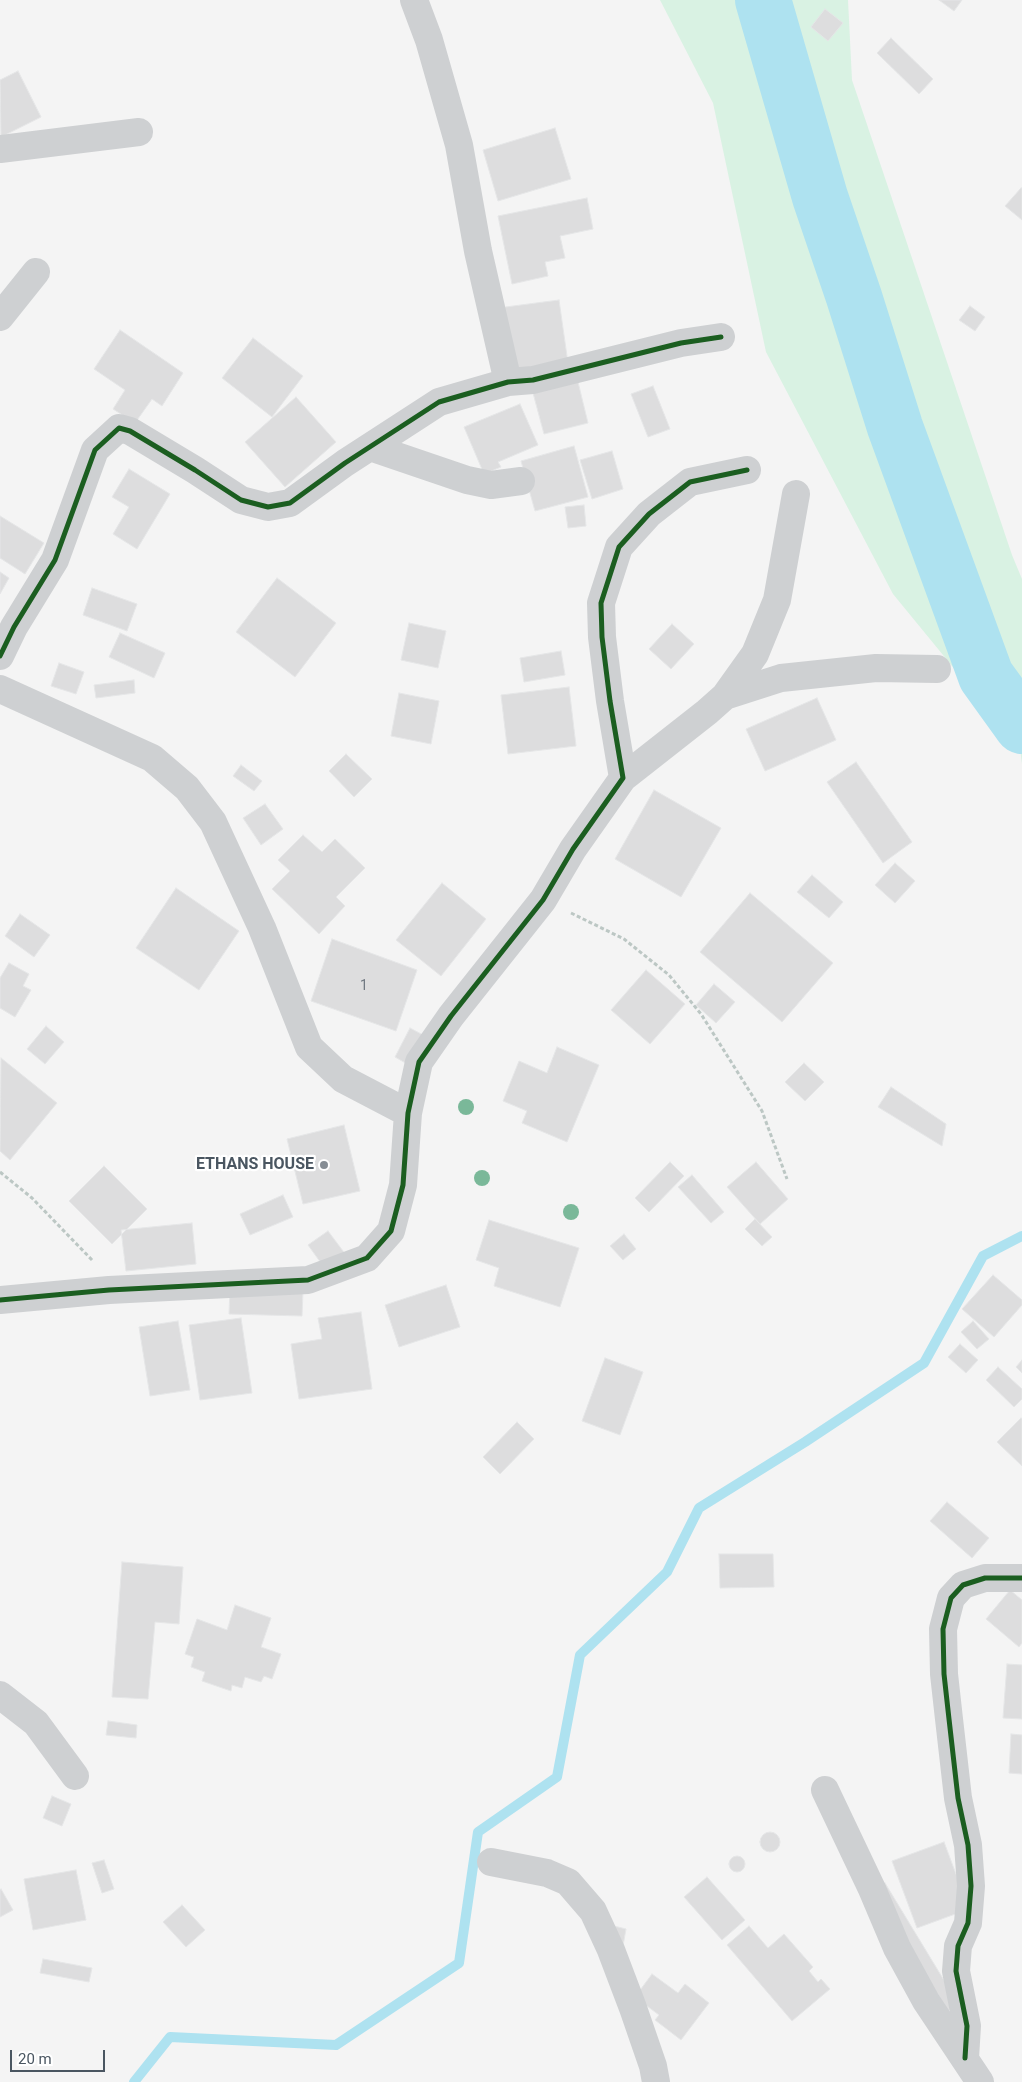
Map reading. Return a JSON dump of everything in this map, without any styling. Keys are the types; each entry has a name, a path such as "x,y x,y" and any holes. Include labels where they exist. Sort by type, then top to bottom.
{"street":[{"path":"414,0 429,40 459,145 478,251 508,382"},
{"path":"0,149 139,132"},
{"path":"0,317 36,272"},
{"path":"0,656 14,627 55,560 95,450 119,428 130,431 241,500 268,507 290,503 439,402 508,382 533,380 681,344 721,337"},
{"path":"370,447 467,480 491,485 521,481"},
{"path":"623,778 610,701 602,637 601,603 619,547 649,514 690,482 747,470"},
{"path":"0,1300 109,1290 308,1280 367,1258 390,1231 401,1194 408,1113 419,1062 451,1016 543,900 573,849 623,778 725,696 756,654 777,600 796,494"},
{"path":"725,696 781,678 876,668 937,669"},
{"path":"0,690 152,758 187,788 213,822 262,928 309,1047 343,1079 408,1113"},
{"path":"966,2058 967,2026 956,1971 958,1946 968,1923 971,1886 968,1845 958,1798 948,1719 943,1629 952,1598 963,1585 985,1578 1022,1578"},
{"path":"0,1695 36,1723 75,1776"},
{"path":"825,1790 872,1889 897,1948 926,2001 966,2058 980,2082"},
{"path":"491,1862 547,1873 568,1882 593,1911 611,1950 633,2008 653,2066 656,2082"}],"path":[{"path":"543,900 624,938 669,975 701,1014 762,1111 787,1179"},
{"path":"0,1172 32,1198 92,1258 109,1290"}],"green space":[{"path":"660,0 848,0 852,80 1012,555 1022,579 1022,764 1020,749 893,594 766,352 713,103"}],"building":[{"path":"939,0 962,0 954,11"},
{"path":"825,9 843,23 828,41 811,27"},
{"path":"891,38 933,79 919,94 877,53"},
{"path":"18,71 41,117 1,137 0,80"},
{"path":"555,128 571,179 498,201 483,150"},
{"path":"1022,188 1022,220 1005,206"},
{"path":"587,198 593,229 560,236 565,258 545,262 548,276 512,284 498,216"},
{"path":"559,300 568,363 507,371 498,308"},
{"path":"970,306 985,317 975,331 959,320"},
{"path":"120,330 183,373 162,406 152,399 135,423 113,409 125,390 94,369"},
{"path":"253,338 303,376 272,417 222,378"},
{"path":"578,382 588,423 544,434 533,393"},
{"path":"653,386 670,429 648,437 631,394"},
{"path":"296,397 336,442 285,487 245,442"},
{"path":"520,404 538,445 498,462 501,467 484,474 464,427"},
{"path":"574,446 588,497 535,511 521,461"},
{"path":"612,451 623,489 592,499 580,460"},
{"path":"129,469 170,494 137,549 113,534 129,507 112,497"},
{"path":"584,505 586,526 568,528 565,507"},
{"path":"0,516 44,543 25,574 0,558"},
{"path":"0,572 9,578 0,594"},
{"path":"277,578 336,623 295,677 236,632"},
{"path":"92,588 137,604 127,631 83,615"},
{"path":"409,623 446,631 438,668 401,660"},
{"path":"672,624 694,644 671,669 649,649"},
{"path":"120,633 165,653 154,678 109,657"},
{"path":"561,651 565,675 524,682 520,658"},
{"path":"59,663 84,672 76,694 51,686"},
{"path":"134,680 135,693 96,698 94,685"},
{"path":"569,687 576,746 508,754 501,695"},
{"path":"399,693 439,701 431,744 391,736"},
{"path":"817,698 836,740 765,771 746,729"},
{"path":"346,754 372,779 354,797 329,771"},
{"path":"856,762 912,842 883,863 827,782"},
{"path":"241,765 262,781 254,791 233,776"},
{"path":"654,790 721,828 681,897 615,859"},
{"path":"265,804 283,829 261,845 243,818"},
{"path":"303,835 322,852 335,839 365,868 336,897 345,906 319,934 272,889 290,871 278,860"},
{"path":"895,863 915,881 895,903 875,885"},
{"path":"812,875 843,902 829,918 797,892"},
{"path":"442,883 486,919 441,976 396,940"},
{"path":"176,888 239,931 199,990 136,948"},
{"path":"750,893 833,963 782,1022 700,952"},
{"path":"20,914 50,935 34,957 5,936"},
{"path":"332,939 417,970 396,1031 311,1001"},
{"path":"9,963 29,974 23,986 31,990 15,1017 0,1008 0,978"},
{"path":"646,970 685,1004 650,1044 611,1010"},
{"path":"714,984 735,1002 716,1023 696,1005"},
{"path":"46,1026 64,1042 45,1064 27,1049"},
{"path":"410,1028 425,1036 409,1065 395,1057"},
{"path":"557,1047 599,1065 567,1142 522,1123 527,1111 503,1101 519,1061 547,1073"},
{"path":"1,1058 57,1103 10,1160 0,1151"},
{"path":"804,1063 824,1082 805,1101 785,1082"},
{"path":"891,1087 946,1124 942,1146 878,1107"},
{"name":"ETHANS HOUSE","path":"344,1125 360,1191 303,1204 287,1139"},
{"path":"670,1162 684,1176 649,1212 635,1198"},
{"path":"756,1162 788,1199 760,1224 727,1187"},
{"path":"104,1166 147,1209 112,1244 69,1201"},
{"path":"692,1175 724,1212 711,1223 678,1187"},
{"path":"283,1195 293,1217 250,1235 240,1214"},
{"path":"755,1219 772,1237 762,1246 745,1229"},
{"path":"489,1220 579,1248 560,1307 494,1286 499,1268 476,1260"},
{"path":"192,1223 196,1264 126,1271 121,1230"},
{"path":"328,1231 346,1255 326,1270 308,1245"},
{"path":"624,1234 636,1249 623,1260 610,1246"},
{"path":"993,1275 1022,1300 1022,1305 994,1337 962,1309"},
{"path":"446,1285 460,1327 399,1347 385,1305"},
{"path":"230,1289 303,1291 302,1316 229,1314"},
{"path":"361,1312 372,1389 299,1399 291,1344 322,1339 318,1318"},
{"path":"241,1318 252,1393 200,1400 189,1325"},
{"path":"178,1321 190,1390 150,1396 139,1327"},
{"path":"973,1321 989,1339 977,1349 961,1332"},
{"path":"960,1344 978,1360 966,1373 948,1357"},
{"path":"605,1358 643,1372 620,1435 582,1421"},
{"path":"1022,1360 1022,1373 1016,1367"},
{"path":"998,1367 1022,1389 1022,1399 1014,1407 986,1380"},
{"path":"1022,1419 1022,1466 997,1442"},
{"path":"517,1422 534,1439 500,1474 483,1457"},
{"path":"947,1502 989,1538 972,1558 930,1521"},
{"path":"719,1554 773,1554 774,1587 720,1588"},
{"path":"122,1562 183,1567 179,1624 155,1622 148,1699 112,1697"},
{"path":"1010,1590 1022,1600 1022,1643 1019,1647 986,1619"},
{"path":"235,1605 271,1618 261,1647 281,1654 272,1679 264,1676 261,1682 245,1677 242,1688 232,1685 231,1691 202,1681 205,1672 191,1667 194,1657 185,1654 197,1619 227,1630"},
{"path":"1007,1664 1022,1665 1022,1719 1003,1718"},
{"path":"108,1721 137,1725 136,1738 106,1735"},
{"path":"1011,1734 1022,1735 1022,1774 1009,1773"},
{"path":"52,1796 71,1804 62,1826 43,1818"},
{"path":"770,1832 777,1835 780,1842 777,1849 770,1852 763,1849 760,1842 763,1835"},
{"path":"944,1842 969,1909 917,1928 892,1861"},
{"path":"734,1856 740,1856 745,1861 743,1870 734,1872 729,1867 729,1861"},
{"path":"104,1860 114,1889 102,1893 92,1863"},
{"path":"76,1870 86,1920 33,1930 24,1879"},
{"path":"707,1877 745,1920 722,1940 684,1897"},
{"path":"885,1883 959,2005 948,2011 873,1890"},
{"path":"0,1890 13,1910 0,1917"},
{"path":"182,1905 205,1930 186,1947 163,1922"},
{"path":"614,1926 626,1929 623,1946"},
{"path":"749,1926 768,1948 784,1934 813,1967 809,1971 818,1982 821,1979 830,1989 792,2021 727,1945"},
{"path":"43,1959 92,1968 89,1982 40,1973"},
{"path":"652,1974 678,1993 685,1984 709,2003 681,2040 655,2020 659,2015 635,1997"}],"waterway":[{"path":"763,0 820,197 895,427 986,676 1022,726"},
{"path":"134,2082 170,2037 336,2045 459,1963 478,1832 557,1777 580,1655 667,1572 699,1508 805,1442 924,1363 983,1256 1022,1236"}],"cycle path":[{"path":"0,656 14,627 55,560 95,450 119,428 130,431 241,500 268,507 290,503 345,463 439,402 508,382 533,380 681,343 721,337"},
{"path":"0,1300 109,1290 308,1280 367,1258 391,1231 403,1185 408,1113 419,1062 451,1016 543,900 573,849 623,778 610,701 602,637 601,603 619,547 649,514 690,482 747,470"},
{"path":"965,2058 967,2026 956,1971 958,1946 968,1923 971,1886 968,1845 958,1798 944,1674 943,1629 951,1598 963,1585 985,1578 1022,1578"}],"place":[{"name":"ETHANS HOUSE","path":"324,1165"}]}
